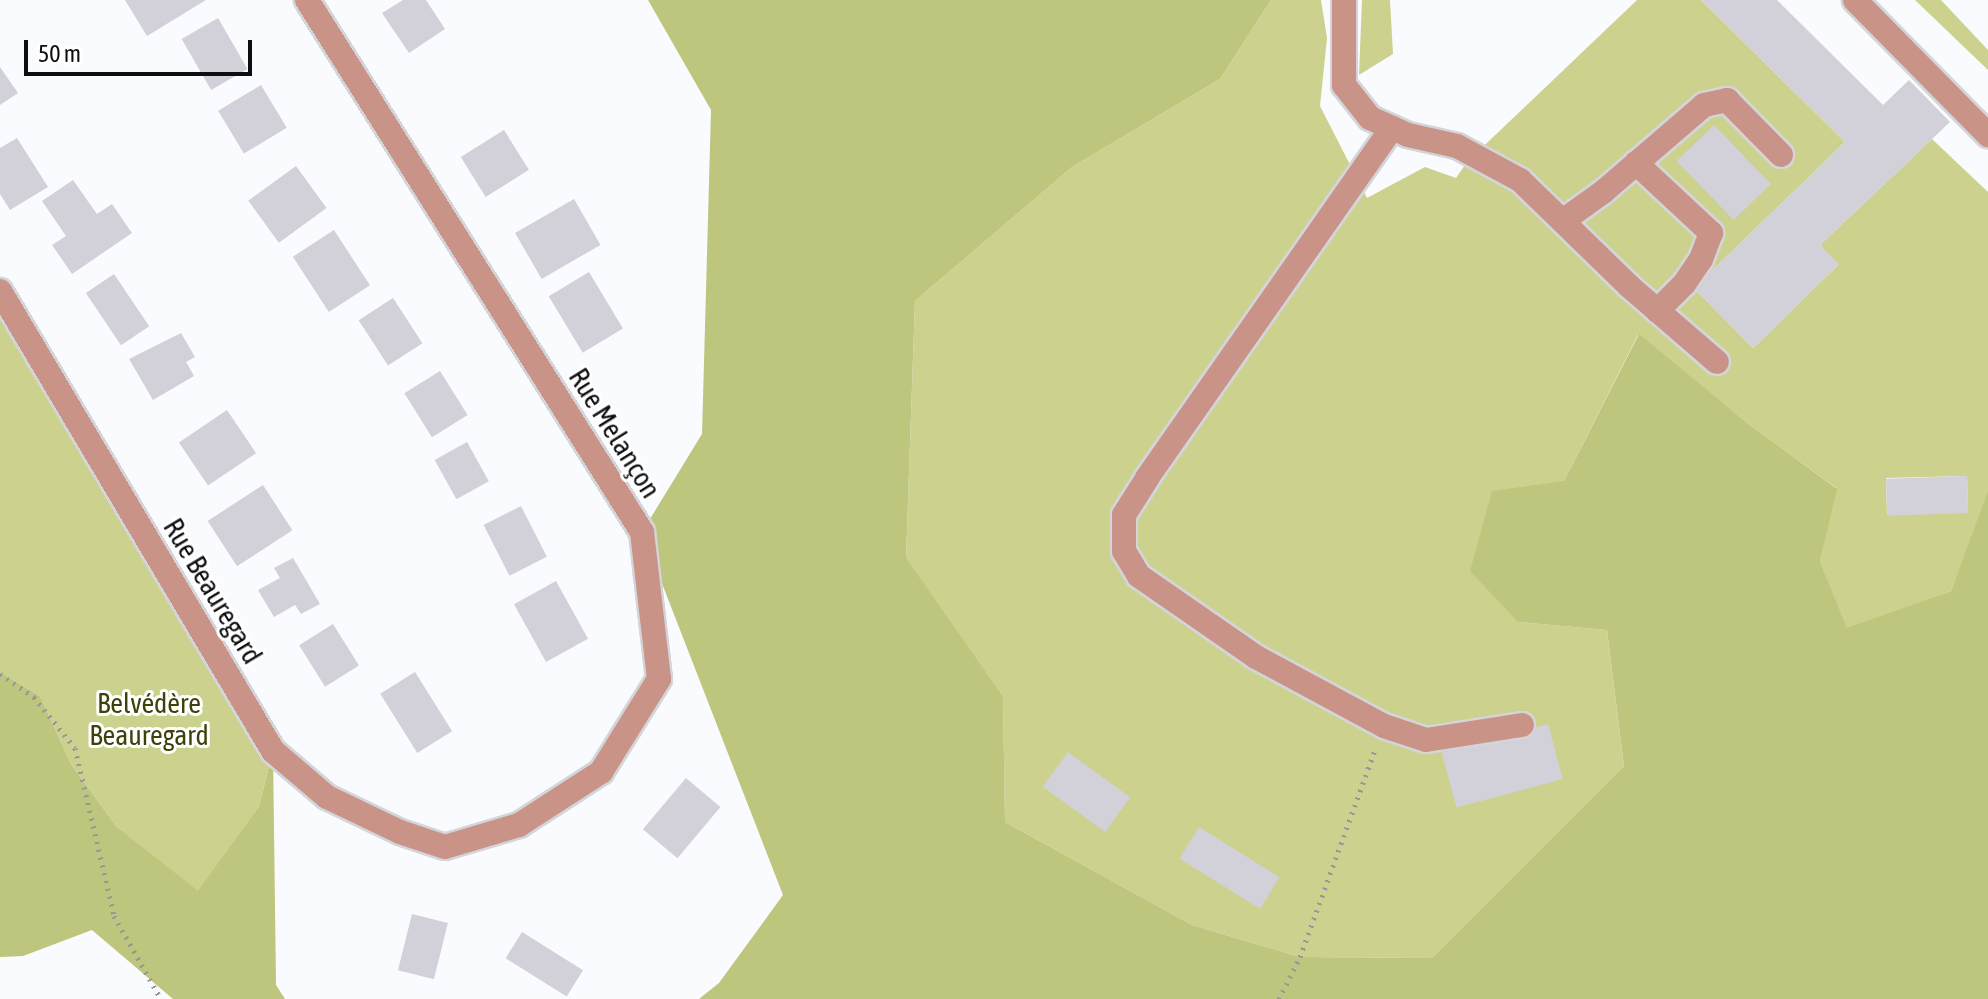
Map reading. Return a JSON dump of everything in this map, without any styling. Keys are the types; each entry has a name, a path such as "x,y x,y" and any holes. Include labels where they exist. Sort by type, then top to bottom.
{"street":[{"name":"Rue Melançon","path":"307,0 642,532 659,679 601,772 519,825 445,847"},
{"path":"1344,0 1344,85 1370,118 1392,128 1457,146 1520,180 1657,311 1717,362"},
{"path":"1855,0 1988,135"},
{"path":"1564,220 1704,105 1727,100 1781,155"},
{"path":"1392,128 1124,515 1124,551 1139,576 1256,657 1384,726 1426,740 1522,725"},
{"path":"1636,163 1711,233 1701,259 1684,284 1657,311"},
{"name":"Rue Beauregard","path":"0,291 273,751 327,797 400,832 445,847"}],"path":[{"path":"0,674 34,697 75,748 114,916 161,999"},
{"path":"1279,999 1300,957 1384,726"}],"green space":[{"path":"648,0 1271,0 1220,79 1072,167 915,301 906,558 1003,696 1005,822 1192,925 1300,957 1432,958 1624,766 1607,630 1518,622 1470,571 1492,491 1564,481 1639,334 1746,422 1837,489 1820,561 1847,628 1951,591 1988,491 1988,999 699,999 719,983 783,895 642,532 702,434 711,110"},
{"path":"1271,0 1321,0 1327,38 1320,106 1367,198 1425,167 1456,178 1467,162 1637,0 1701,0 1845,142 1694,288 1753,348 1838,265 1820,245 1932,139 1988,192 1988,494 1951,591 1847,629 1820,561 1836,488 1746,422 1638,335 1564,481 1518,622 1607,630 1624,766 1432,958 1300,957 1192,925 1005,822 1003,696 906,559 915,301 1072,167 1220,79","holes":["1967,476 1968,512 1887,514 1886,478"]},
{"path":"1362,0 1390,0 1393,54 1359,75"},
{"path":"1915,0 1941,0 1988,50 1988,70"},
{"name":"Belvédère Beauregard","path":"0,291 273,751 259,806 198,892 116,826 71,764 40,696 0,672"},
{"path":"0,672 40,696 71,764 116,826 198,891 259,806 273,751 276,985 285,999 173,999 92,930 23,956 0,957"}],"building":[{"path":"125,0 206,0 147,36"},
{"path":"403,0 426,0 445,29 409,53 382,13"},
{"path":"1701,0 1777,0 1883,105 1909,80 1950,122 1820,245 1839,264 1753,348 1694,288 1845,142"},
{"path":"218,18 248,69 211,90 182,39"},
{"path":"0,67 18,93 0,105"},
{"path":"261,85 287,128 244,154 218,111"},
{"path":"1714,125 1771,184 1734,220 1677,161"},
{"path":"504,130 529,170 486,197 461,157"},
{"path":"17,138 48,187 10,210 0,194 0,148"},
{"path":"296,166 327,208 279,243 248,201"},
{"path":"73,180 97,214 112,204 132,233 72,274 52,245 66,236 42,201"},
{"path":"574,199 600,245 542,279 515,233"},
{"path":"334,230 370,285 329,312 293,257"},
{"path":"589,272 623,329 583,353 549,296"},
{"path":"114,274 149,326 121,345 86,293"},
{"path":"393,298 422,343 388,366 359,320"},
{"path":"181,333 195,357 186,362 194,376 153,400 129,359"},
{"path":"440,371 468,415 432,437 404,393"},
{"path":"227,410 256,453 208,486 179,442"},
{"path":"467,442 489,481 456,499 435,460"},
{"path":"1967,476 1968,513 1887,516 1886,479"},
{"path":"263,485 292,530 237,566 208,521"},
{"path":"521,506 547,557 509,576 484,525"},
{"path":"293,558 320,604 301,614 295,605 274,617 258,590 280,578 274,568"},
{"path":"556,581 588,639 546,662 514,604"},
{"path":"333,624 359,666 325,687 299,645"},
{"path":"415,672 452,731 417,753 380,694"},
{"path":"1548,724 1563,779 1457,808 1442,752"},
{"path":"1068,752 1130,797 1105,832 1043,787"},
{"path":"686,778 720,807 677,858 643,829"},
{"path":"1199,827 1280,877 1260,909 1179,858"},
{"path":"412,914 448,923 434,979 398,970"},
{"path":"522,932 583,970 567,996 506,958"}]}
